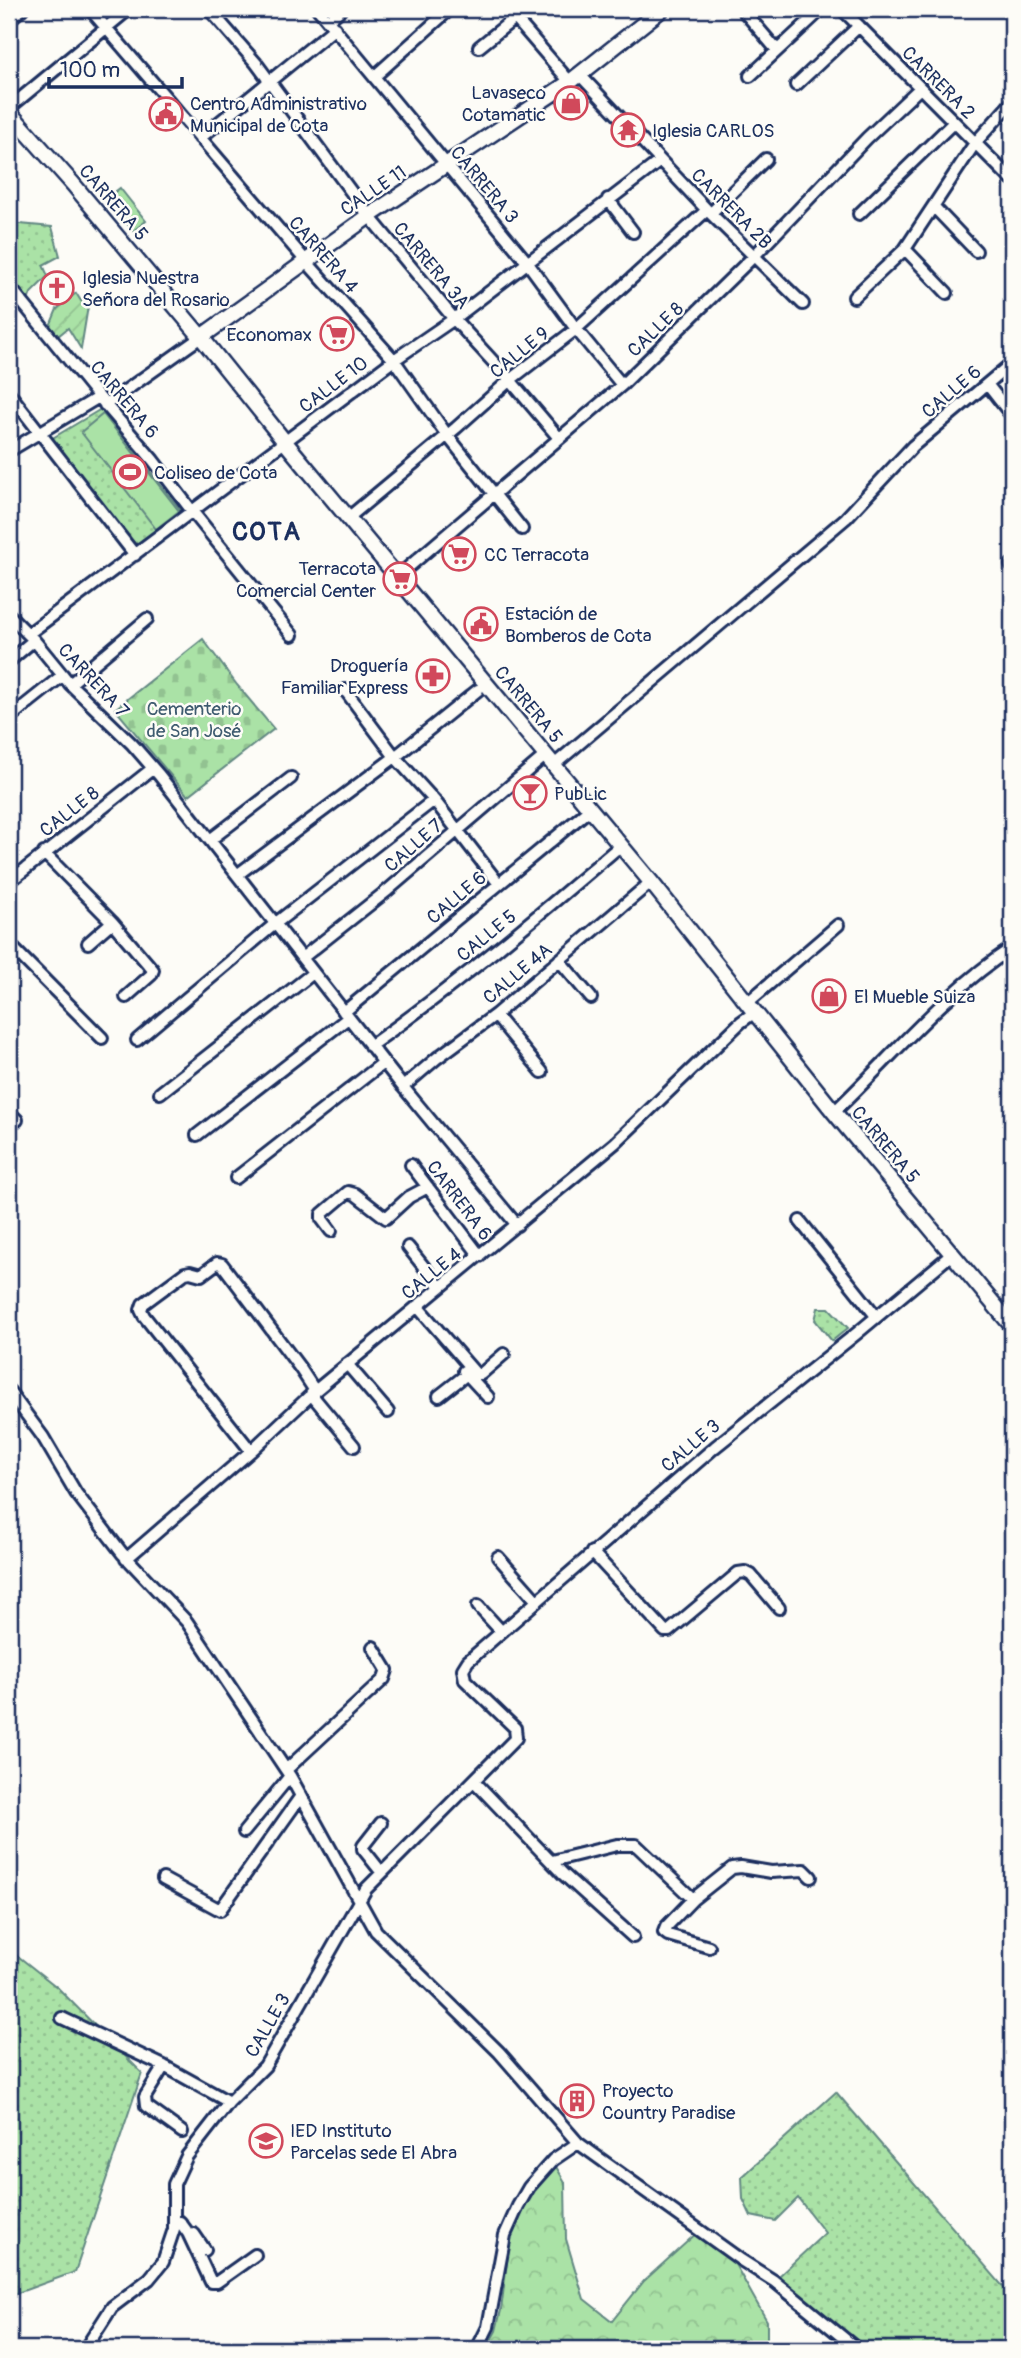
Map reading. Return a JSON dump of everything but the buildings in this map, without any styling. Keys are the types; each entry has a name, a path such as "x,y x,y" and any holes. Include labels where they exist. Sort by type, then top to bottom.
{"main road":[{"name":"CALLE 11","path":"201,337 305,260 575,78 662,9"},
{"name":"CARRERA 5","path":"9,110 201,337 285,442 621,845 834,1112 1012,1326"}],"street":[{"path":"9,20 22,9"},
{"name":"CARRERA 4","path":"90,9 394,360 447,435 522,529"},
{"path":"9,110 129,9"},
{"name":"CARRERA 3A","path":"209,9 256,63 369,216 454,319 559,438"},
{"name":"CARRERA 3","path":"318,9 527,262 576,329 622,385"},
{"path":"200,138 269,83 332,24 341,9"},
{"path":"375,76 450,9"},
{"path":"742,9 776,49"},
{"path":"750,76 822,9"},
{"name":"CARRERA 2","path":"842,9 1012,180"},
{"path":"479,47 513,13"},
{"name":"CARRERA 2B","path":"513,13 803,304"},
{"path":"796,85 859,26"},
{"name":"CALLE 8","path":"398,576 622,385 920,88"},
{"path":"854,297 905,249 975,143 1012,102"},
{"path":"859,214 954,122"},
{"name":"CALLE 9","path":"348,518 510,380 576,329 766,159"},
{"name":"CALLE 10","path":"9,661 31,637 192,511 394,360 454,319 660,161"},
{"path":"608,199 633,232"},
{"path":"933,207 976,251"},
{"path":"905,249 947,293"},
{"name":"CARRERA 6","path":"9,286 153,460 292,635"},
{"name":"CALLE 11","path":"9,451 38,433 102,401 201,337"},
{"name":"CALLE 6","path":"550,760 846,518 912,447 1012,363"},
{"path":"987,384 1012,416"},
{"path":"9,393 135,555"},
{"name":"CARRERA 7","path":"9,615 66,679 132,744 210,839 383,1063 517,1225"},
{"path":"9,718 148,619"},
{"path":"345,690 395,757 434,800 499,884"},
{"path":"237,875 395,757 478,690"},
{"name":"CALLE 7","path":"302,958 388,890 456,831 550,760"},
{"name":"CALLE 8","path":"9,882 152,769"},
{"path":"210,839 291,778"},
{"path":"137,1040 275,923 434,800"},
{"name":"CALLE 6","path":"197,1135 346,1015 590,809"},
{"name":"CALLE 5","path":"370,1046 417,1013 621,845"},
{"path":"44,853 112,922 153,970 151,975 126,997"},
{"name":"CALLE 4A","path":"403,1087 495,1014 651,882"},
{"path":"88,943 112,922"},
{"name":"CALLE 4","path":"126,1559 251,1451 313,1392 615,1143 741,1022 751,1007 838,925"},
{"path":"9,944 102,1038"},
{"path":"834,1112 948,1000 988,964 1012,948"},
{"path":"559,960 591,998"},
{"path":"160,1093 313,973"},
{"path":"495,1014 542,1072"},
{"path":"236,1178 383,1063"},
{"name":"CARRERA 6","path":"411,1165 480,1256"},
{"path":"331,1231 322,1219 322,1214 348,1192 355,1194 386,1218 409,1197 428,1187"},
{"path":"800,1221 876,1316"},
{"path":"408,1247 440,1287"},
{"name":"CALLE 3","path":"85,2349 111,2307 149,2279 163,2262 177,2223 174,2184 187,2156 229,2102 265,2066 359,1898 516,1738 515,1728 470,1686 463,1675 468,1661 715,1447 952,1254"},
{"path":"251,1451 141,1310 143,1304 185,1273 201,1275 217,1263 222,1264 354,1446"},
{"path":"415,1308 476,1374 481,1374 504,1353"},
{"path":"415,1308 488,1398"},
{"path":"347,1364 388,1412"},
{"path":"439,1396 467,1374"},
{"path":"9,1391 43,1437 76,1493 126,1559 187,1622 288,1773 376,1931 499,2052 578,2143 774,2281 857,2349"},
{"path":"592,1552 664,1630 669,1630 738,1573 751,1574 779,1608"},
{"path":"498,1557 536,1600"},
{"path":"478,1606 501,1631"},
{"path":"244,1832 288,1773 384,1679 387,1670 373,1647"},
{"path":"474,1781 563,1874 633,1937"},
{"path":"163,1878 220,1910 301,1796"},
{"path":"381,1823 363,1849 382,1872"},
{"path":"552,1861 617,1845 636,1845 693,1899"},
{"path":"709,1947 664,1932 693,1899 732,1868 771,1872 804,1870 811,1877"},
{"path":"62,2018 164,2066 229,2102"},
{"path":"164,2066 145,2097 146,2106 182,2132"},
{"path":"477,2349 488,2327 505,2235 518,2206 529,2187 553,2160 578,2143"},
{"path":"177,2223 187,2223 205,2250"},
{"path":"177,2223 188,2233 211,2282 217,2282 256,2255"}],"green space":[{"path":"120,188 146,221 133,231 107,198"},
{"path":"9,223 52,227 60,256 43,265 48,276 31,293 28,301 9,276"},
{"path":"76,293 81,301 90,294 81,349 68,328 58,336 50,326 57,309"},
{"path":"101,409 182,512 134,546 51,439"},
{"name":"Coliseo de Cota","path":"103,414 179,511 156,529 81,432"},
{"name":"Cementerio de San José","path":"203,639 274,729 188,796 115,709"},
{"path":"818,1308 829,1308 848,1328 832,1341 815,1320"},
{"path":"9,1949 58,1988 142,2073 75,2272 9,2296"},
{"path":"836,2092 1012,2297 1012,2349 860,2349 779,2276 825,2233 798,2198 775,2221 751,2216 743,2199 742,2177"},
{"path":"555,2165 565,2182 566,2239 584,2299 612,2321 644,2281 700,2230 732,2259 767,2321 767,2349 486,2349 496,2331 510,2238 520,2208 530,2188"}],"place":[{"name":"Lavaseco Cotamatic","path":"571,103"},
{"name":"Centro Administrativo Municipal de Cota","path":"166,114"},
{"name":"Iglesia CARLOS","path":"628,130"},
{"name":"Iglesia Nuestra Señora del Rosario","path":"57,288"},
{"name":"Economax","path":"337,334"},
{"name":"Coliseo de Cota","path":"130,472"},
{"name":"CC Terracota","path":"459,554"},
{"name":"Terracota Comercial Center","path":"400,579"},
{"name":"Estación de Bomberos de Cota","path":"481,624"},
{"name":"Droguería Familiar Express","path":"433,676"},
{"name":"PubLic","path":"530,793"},
{"name":"El Mueble Suiza","path":"829,996"},
{"name":"Proyecto Country Paradise","path":"577,2101"},
{"name":"IED Instituto Parcelas sede El Abra","path":"266,2141"}],"district":[{"name":"COTA","path":"267,531"}]}
